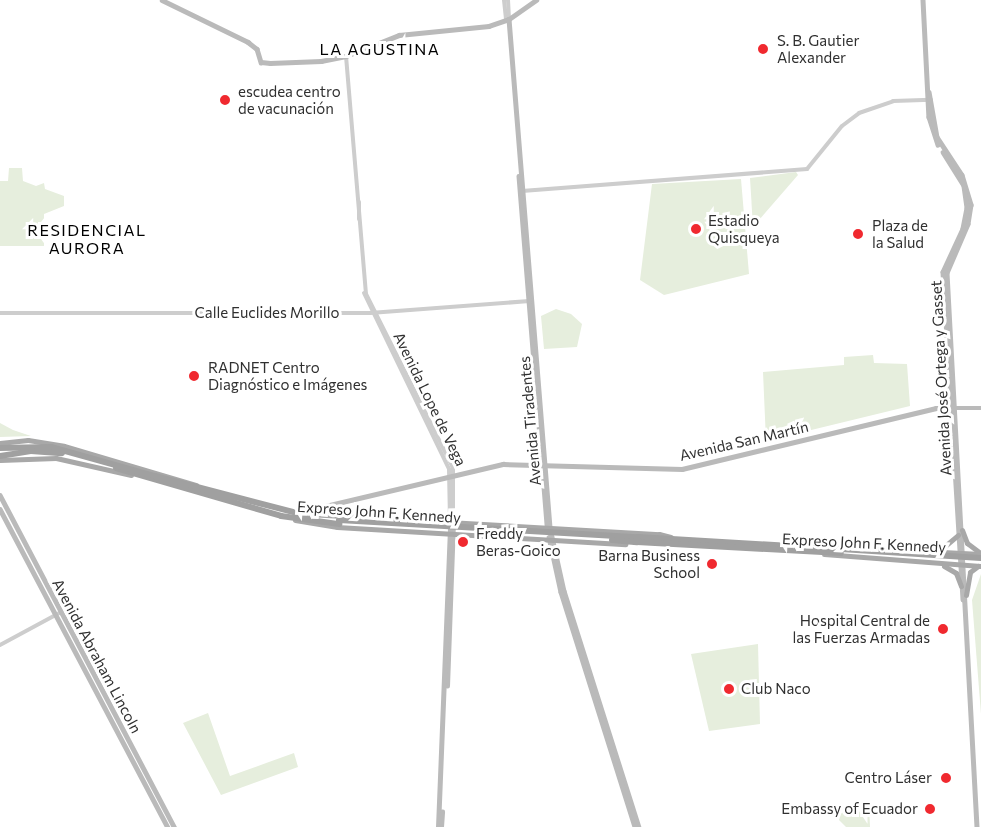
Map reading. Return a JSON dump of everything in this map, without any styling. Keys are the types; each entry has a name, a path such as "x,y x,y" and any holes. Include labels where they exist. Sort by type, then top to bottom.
{"highway":[{"name":"Expreso John F. Kennedy","path":"0,443 51,447 287,512 339,522"},
{"name":"Expreso John F. Kennedy","path":"0,459 42,451 95,462 290,518 638,539 676,544 816,552 841,551"},
{"name":"Expreso John F. Kennedy","path":"638,539 671,537 981,560"}],"main road":[{"path":"162,0 248,42 257,49 261,62 313,62 345,56 399,35 465,31 508,20 536,0"},
{"name":"Avenida José Ortega y Gasset","path":"923,0 929,92 937,137 965,180 971,205 969,224 947,273 960,552 966,595 965,607"},
{"name":"Avenida Tiradentes","path":"508,20 548,528 563,601 637,827"},
{"name":"Avenida San Martín","path":"300,512 503,464 682,468 953,406 981,408"},
{"path":"0,443 28,440"},
{"path":"0,443 28,440 83,450 201,487"},
{"path":"10,442 3,445 4,454 16,457"},
{"path":"0,459 56,458 135,475"},
{"name":"Avenida Abraham Lincoln","path":"0,495 58,614 168,827"},
{"path":"268,505 300,512 671,537"},
{"name":"Avenida Abraham Lincoln","path":"0,509 174,827"},
{"path":"290,518 337,527 586,542 676,544"},
{"path":"416,520 442,527 416,532"},
{"name":"Avenida Lope de Vega","path":"440,827 452,522"},
{"path":"486,524 460,529 464,533 486,536"},
{"path":"516,537 542,533 539,529 517,526"},
{"path":"586,542 561,535 564,531 587,531"},
{"path":"938,552 960,533 981,560"},
{"path":"801,545 960,552 981,560"},
{"path":"924,551 948,555 950,559 927,563"},
{"path":"816,552 962,565 981,560"},
{"path":"966,595 970,572 981,560"},
{"path":"927,563 953,570 961,586"},
{"name":"Avenida José Ortega y Gasset","path":"962,565 961,586 965,607 977,827"}],"street":[{"name":"Avenida Tiradentes","path":"506,0 508,20"},
{"name":"Avenida Lope de Vega","path":"345,56 366,294 372,313 453,476 452,522"},
{"path":"522,191 807,169 842,126 859,113 893,101 930,100"},
{"name":"Calle Euclides Morillo","path":"0,313 372,313 531,300"},
{"path":"0,645 58,614"}],"green space":[{"path":"9,168 22,168 23,181 36,186 44,183 45,189 64,196 64,206 44,214 44,246 0,246 0,181 8,181"},
{"path":"796,172 798,175 753,227 750,178"},
{"name":"Estadio Quisqueya","path":"741,179 749,274 664,295 640,280 652,184"},
{"path":"556,309 571,314 582,324 577,347 544,349 541,316"},
{"path":"873,355 874,363 907,364 910,406 766,441 763,372 844,365 844,357"},
{"path":"0,423 13,430 31,436 0,437"},
{"path":"981,574 981,714 972,600"},
{"name":"Club Naco","path":"758,644 760,724 709,731 691,654"},
{"path":"208,713 230,776 294,753 298,767 221,795 183,723"},
{"path":"869,805 870,827 846,827 834,815"}],"place":[{"name":"S. B. Gautier Alexander","path":"763,49"},
{"name":"escudea centro de vacunación","path":"225,100"},
{"name":"Estadio Quisqueya","path":"696,229"},
{"name":"Plaza de la Salud","path":"858,234"},
{"name":"RADNET Centro Diagnóstico e Imágenes","path":"194,376"},
{"name":"Freddy Beras-Goico","path":"463,542"},
{"name":"Barna Business School","path":"712,564"},
{"name":"Hospital Central de las Fuerzas Armadas","path":"943,629"},
{"name":"Club Naco","path":"729,689"},
{"name":"Centro Láser","path":"946,778"},
{"name":"Embassy of Ecuador","path":"930,809"}],"district":[{"name":"LA AGUSTINA","path":"380,49"},
{"name":"RESIDENCIAL AURORA","path":"87,239"}]}
